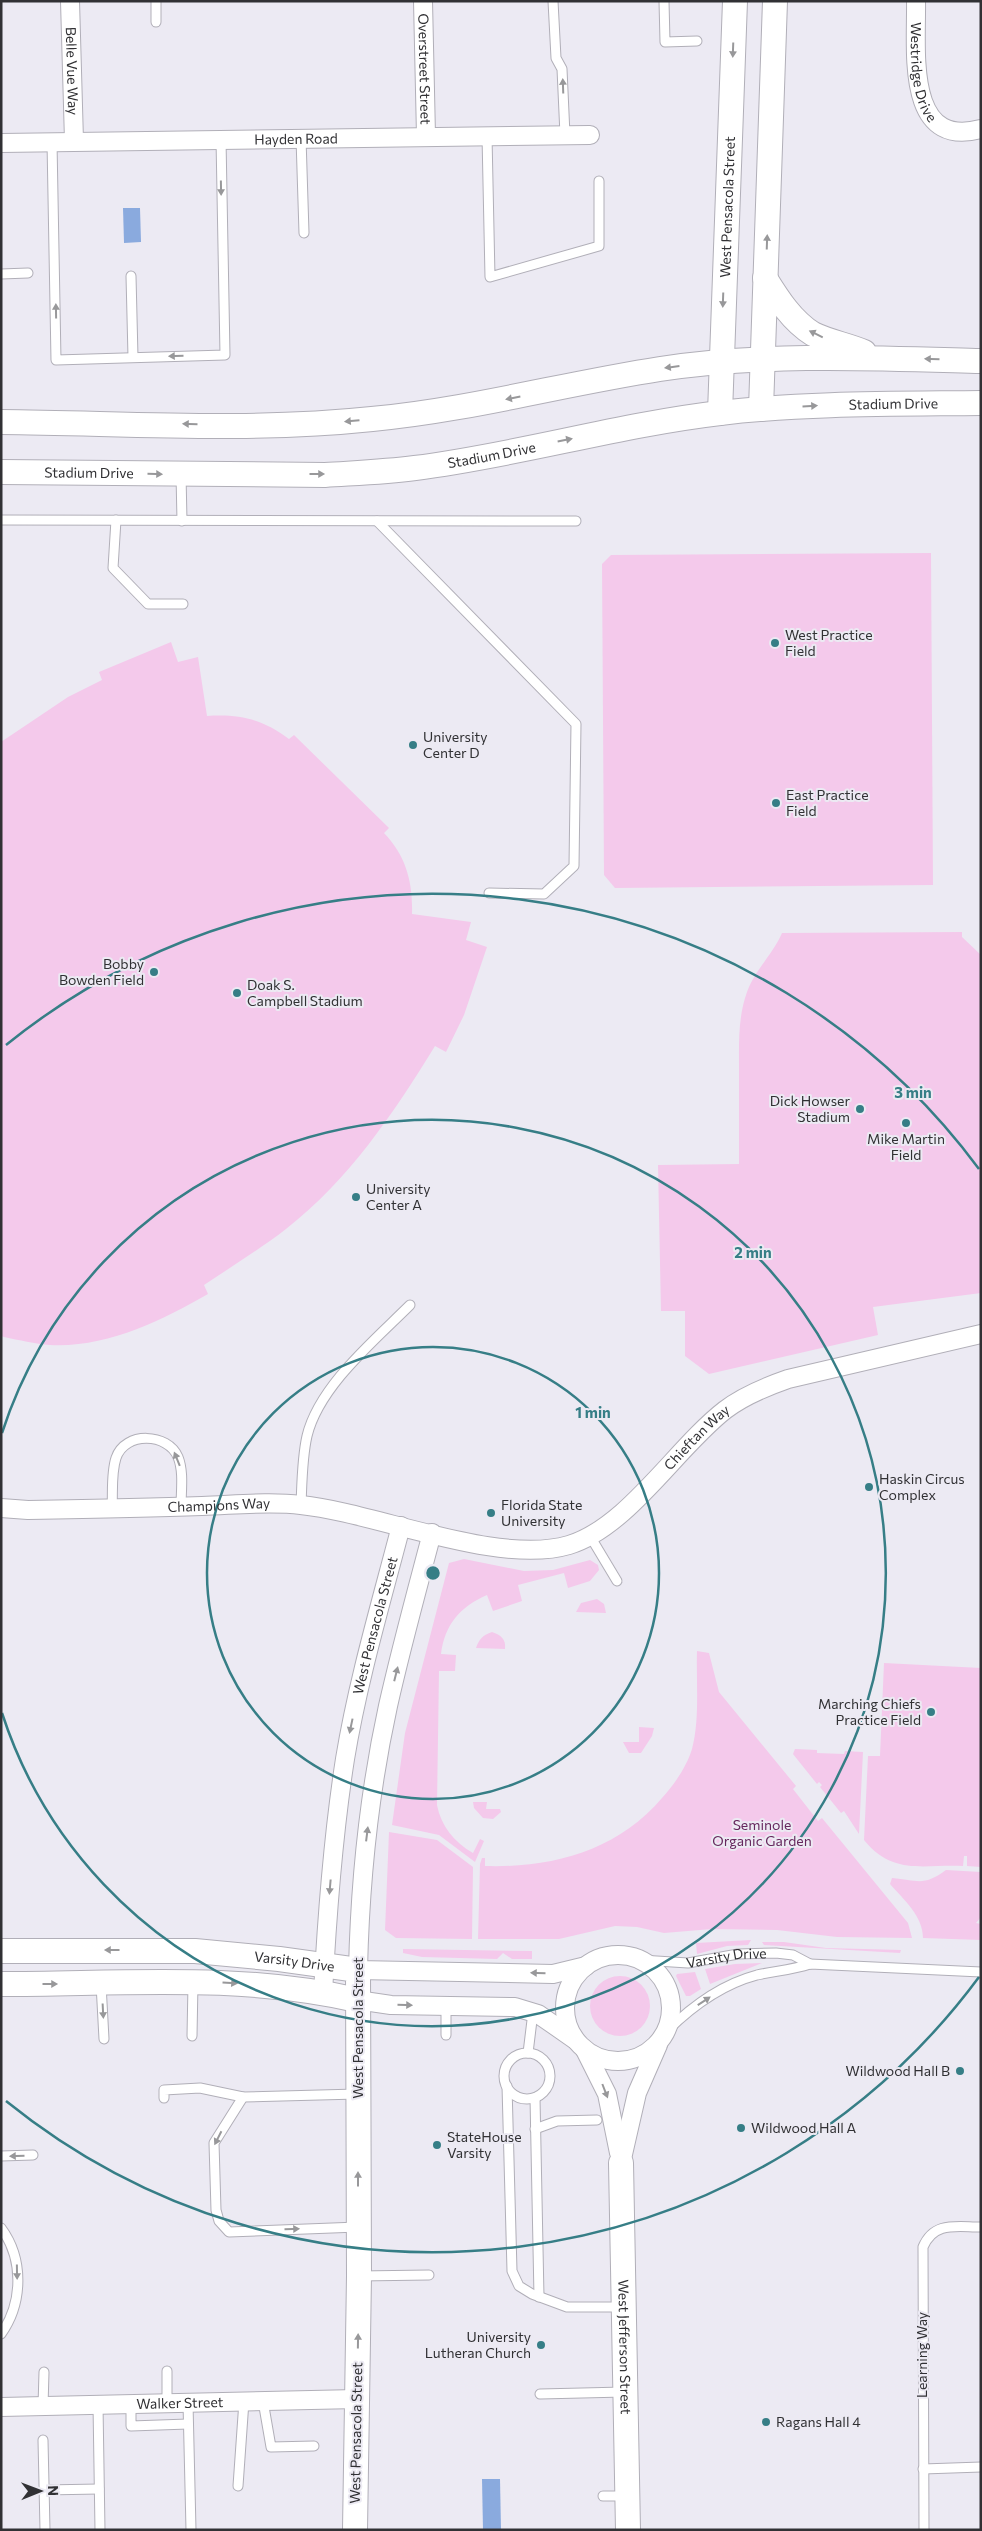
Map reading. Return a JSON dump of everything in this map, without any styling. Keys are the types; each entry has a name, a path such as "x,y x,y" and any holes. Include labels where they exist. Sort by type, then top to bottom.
{"main road":[{"name":"West Pensacola Street","path":"720,413 735,1"},
{"path":"761,409 775,1"},
{"path":"765,278 780,302 802,326 815,334 878,358"},
{"path":"1,422 270,425 339,422 442,411 659,369 721,363 762,360 878,358 981,361"},
{"name":"Stadium Drive","path":"1,472 325,474 416,468 630,427 720,413 854,404 981,403"},
{"name":"Varsity Drive","path":"1,1951 195,1951 324,1964 358,1970"},
{"name":"West Pensacola Street","path":"355,2530 359,2276 358,1970"},
{"name":"Varsity Drive","path":"1,1984 101,1984 193,1981 322,1993 357,2000"},
{"name":"West Jefferson Street","path":"621,2164 628,2530"}],"street":[{"name":"Belle Vue Way","path":"70,1 74,141"},
{"name":"Overstreet Street","path":"423,1 426,136"},
{"name":"Westridge Drive","path":"916,1 918,83 922,101 939,127 950,132 981,129"},
{"name":"Hayden Road","path":"1,144 74,141 590,135"},
{"name":"Chieftan Way","path":"432,1533 494,1546 522,1549 549,1549 570,1544 590,1536 630,1504 706,1427 726,1409 745,1397 788,1380 981,1334"},
{"name":"Champions Way","path":"1,1508 28,1510 301,1505 432,1533"},
{"name":"West Pensacola Street","path":"322,1993 337,1816 349,1740 369,1648 401,1526"},
{"name":"West Pensacola Street","path":"358,1970 364,1860 377,1767 394,1680 432,1533"},
{"path":"616,1955 641,1960 655,1970 669,1992 671,2012 663,2036 645,2054 627,2061 600,2058 580,2044 568,2024 565,2007 570,1988 586,1966 600,1958 616,1955"},
{"name":"Varsity Drive","path":"358,1970 553,1974 586,1966"},
{"name":"Varsity Drive","path":"357,2000 382,2004 515,2007 533,2012 552,2022 580,2044"},
{"name":"West Jefferson Street","path":"621,2164 637,2093 663,2036"},
{"name":"West Jefferson Street","path":"580,2044 607,2094 621,2164"},
{"name":"Walker Street","path":"1,2407 357,2399"}],"lane":[{"path":"156,1 156,22"},
{"path":"553,1 556,58 562,69 565,135"},
{"path":"664,1 664,42 696,41"},
{"path":"487,136 490,277 599,246 598,181"},
{"path":"300,138 304,233"},
{"path":"52,142 56,360 225,355 220,139"},
{"path":"1,274 28,273"},
{"path":"131,276 133,357"},
{"path":"181,474 182,520"},
{"path":"1,520 576,521"},
{"path":"116,520 113,568 148,604 183,604"},
{"path":"377,521 576,724 574,866 544,894 489,893"},
{"path":"301,1505 307,1435 320,1403 356,1360 410,1305"},
{"path":"112,1508 116,1456 124,1447 135,1440 148,1438 161,1440 170,1446 178,1456 182,1471 181,1507"},
{"path":"590,1536 617,1581"},
{"name":"Varsity Drive","path":"641,1960 666,1964 688,1964 738,1954 776,1954 793,1955 810,1964"},
{"name":"Varsity Drive","path":"663,2036 680,2018 727,1987 758,1975 793,1970 810,1964 981,1972"},
{"path":"192,2036 193,1981"},
{"path":"101,1984 104,2039"},
{"path":"446,2006 446,2035"},
{"path":"528,2053 533,2012"},
{"path":"507,2086 515,2095 522,2098 535,2098 548,2087 550,2072 542,2058 528,2053 520,2054 509,2063 504,2076 507,2086 512,2271 519,2286 539,2297 567,2307 624,2307"},
{"path":"164,2098 164,2090 200,2088 243,2097 357,2094"},
{"path":"243,2097 214,2143 216,2210 219,2221 229,2232 358,2227"},
{"path":"535,2098 539,2297"},
{"path":"535,2129 557,2121 597,2120"},
{"path":"1,2156 33,2155"},
{"name":"Learning Way","path":"924,2530 923,2247 928,2237 936,2229 981,2227"},
{"path":"1,2228 10,2240 16,2259 17,2303 9,2323 1,2334"},
{"path":"359,2276 428,2275"},
{"path":"167,2371 168,2403"},
{"path":"43,2406 44,2372"},
{"path":"540,2394 626,2392"},
{"path":"262,2401 271,2447 314,2446"},
{"path":"238,2486 244,2402"},
{"path":"188,2403 191,2530"},
{"path":"98,2404 100,2530"},
{"path":"131,2404 131,2426 188,2424"},
{"path":"44,2440 45,2530"},
{"path":"924,2469 981,2467"},
{"path":"44,2490 99,2489"},
{"path":"603,2496 628,2496"}],"green space":[{"path":"931,553 933,885 615,888 604,875 602,564 611,555"},
{"name":"Doak S. Campbell Stadium","path":"171,642 178,662 198,657 207,716 230,716 250,719 260,722 289,739 294,735 389,828 384,833 398,851 407,870 411,891 412,914 471,922 466,940 487,947 464,1015 446,1052 435,1046 386,1121 330,1189 286,1229 204,1285 208,1294 152,1323 132,1331 92,1342 50,1345 4,1337 1,1336 1,742 68,697 102,680 99,672"},
{"name":"Dick Howser Stadium","path":"962,932 962,937 981,955 981,1293 873,1307 878,1335 709,1374 685,1356 685,1311 661,1311 658,1165 739,1164 740,1030 744,1001 750,984 782,933"},
{"path":"464,1559 524,1571 553,1570 590,1560 598,1565 599,1570 590,1581 568,1588 564,1573 518,1585 522,1601 493,1611 487,1595 462,1611 450,1625 446,1634 441,1654 456,1655 455,1671 439,1671 437,1805 445,1827 454,1839 466,1849 473,1853 480,1839 484,1841 475,1862 439,1835 392,1825 405,1733 449,1563"},
{"path":"597,1599 604,1604 606,1613 576,1612 581,1603"},
{"path":"492,1632 502,1638 505,1643 505,1649 476,1648 478,1642 486,1634"},
{"name":"Seminole Organic Garden","path":"697,1651 709,1653 719,1692 796,1786 793,1789 818,1821 822,1818 908,1923 912,1938 837,1937 777,1930 712,1929 664,1933 637,1927 615,1926 559,1939 478,1939 480,1864 482,1858 485,1858 485,1866 510,1866 535,1864 582,1853 625,1831 644,1816 671,1787 680,1775 692,1749 697,1713"},
{"name":"Marching Chiefs Practice Field","path":"884,1663 981,1668 981,1867 967,1866 967,1856 964,1856 963,1866 910,1866 898,1864 886,1859 864,1840 868,1756 880,1756"},
{"path":"639,1727 654,1728 652,1736 641,1753 629,1753 623,1742 639,1742"},
{"path":"795,1749 817,1750 817,1753 844,1754 845,1751 863,1752 859,1834 844,1811 841,1813 820,1787 822,1785 819,1782 817,1784 793,1754"},
{"path":"473,1802 487,1802 486,1809 500,1809 501,1812 493,1819 483,1818 474,1808"},
{"path":"389,1832 437,1840 473,1867 472,1939 396,1938 385,1930"},
{"path":"946,1870 981,1872 981,1917 976,1923 981,1924 981,1940 923,1938 916,1915 890,1884 892,1878 926,1881"},
{"path":"751,1940 748,1945 727,1946 697,1954 696,1943"},
{"path":"762,1942 784,1942 826,1948 901,1950 900,1953 764,1945"},
{"path":"403,1949 532,1951 532,1959 512,1959 503,1953 497,1959 422,1957 403,1953"},
{"path":"762,1963 710,1984 705,1969 735,1964"},
{"path":"695,1972 701,1989 690,1996 686,1996 676,1976 677,1974"},
{"path":"614,1976 626,1976 637,1981 645,1989 650,2000 648,2018 637,2031 626,2036 614,2036 603,2031 595,2023 590,2012 590,2000 595,1989 603,1981"}],"water":[{"path":"123,208 140,208 141,242 124,243"},
{"path":"482,2479 500,2479 501,2530 483,2530"}],"place":[{"name":"West Practice Field","path":"775,643"},
{"name":"University Center D","path":"413,745"},
{"name":"East Practice Field","path":"776,803"},
{"name":"Bobby Bowden Field","path":"154,972"},
{"name":"Doak S. Campbell Stadium","path":"237,993"},
{"name":"Dick Howser Stadium","path":"860,1109"},
{"name":"Mike Martin Field","path":"906,1123"},
{"name":"University Center A","path":"356,1197"},
{"name":"Haskin Circus Complex","path":"869,1487"},
{"name":"Florida State University","path":"491,1513"},
{"name":"Marching Chiefs Practice Field","path":"931,1712"},
{"name":"Wildwood Hall B","path":"960,2071"},
{"name":"Wildwood Hall A","path":"741,2128"},
{"name":"StateHouse Varsity","path":"437,2145"},
{"name":"University Lutheran Church","path":"541,2345"},
{"name":"Ragans Hall 4","path":"766,2422"}]}
